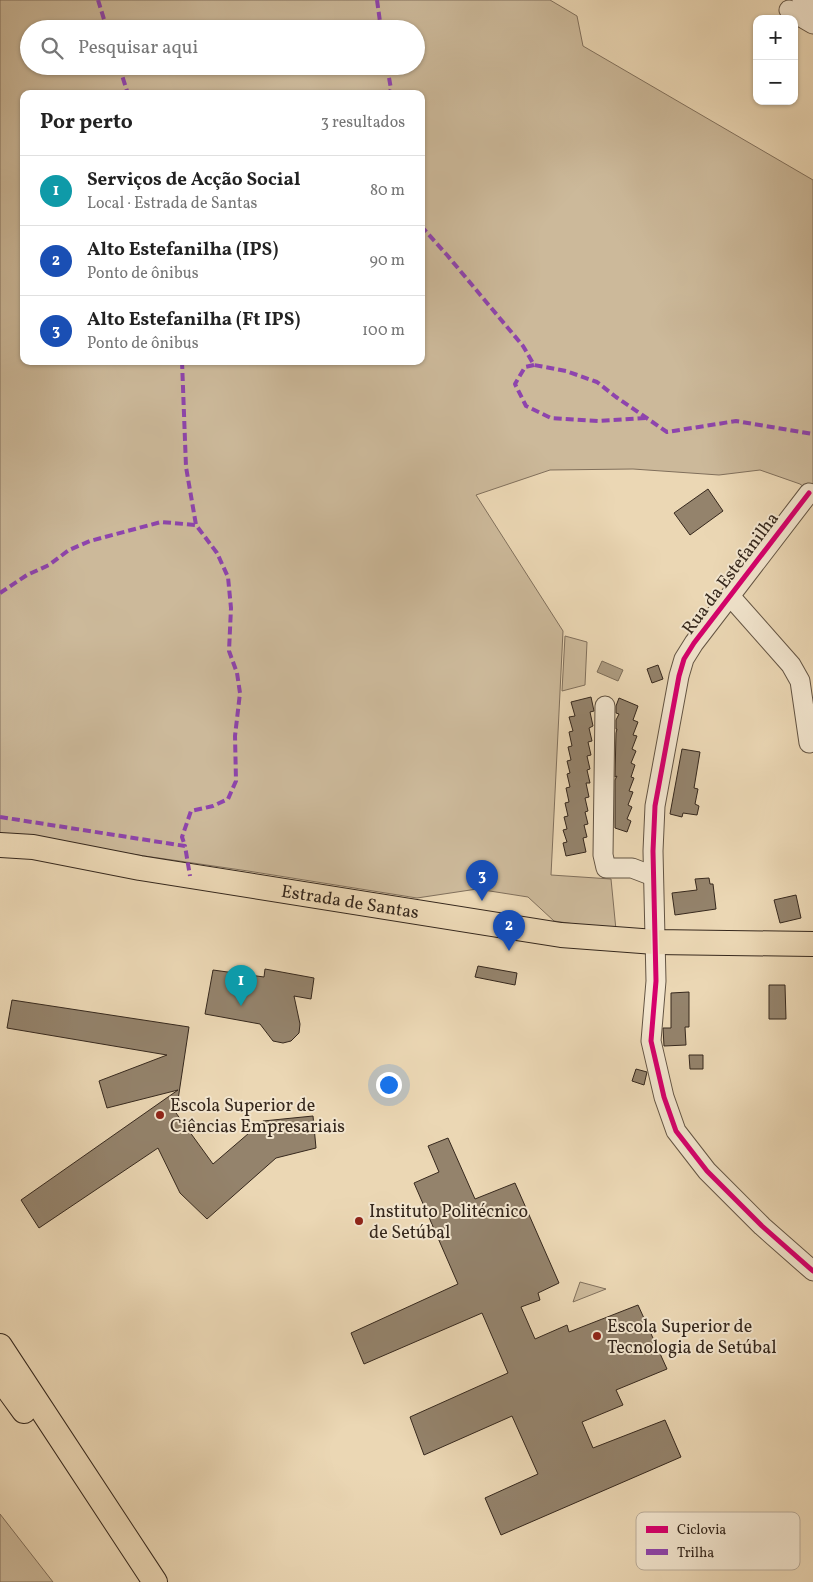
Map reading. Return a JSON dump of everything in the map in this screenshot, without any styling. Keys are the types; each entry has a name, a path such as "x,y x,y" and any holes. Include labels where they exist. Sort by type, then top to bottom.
{"main road":[{"name":"Estrada de Santas","path":"0,844 562,935 655,942 813,944"},
{"name":"Estrada de Santas","path":"0,859 140,868"},
{"path":"0,1340 53,1428"},
{"path":"0,1346 155,1582"},
{"path":"0,1369 64,1465"},
{"path":"0,1378 146,1582"}],"street":[{"path":"796,5 813,7"},
{"path":"796,5 813,24"},
{"name":"Rua da Estefanilha","path":"809,493 684,659 679,676 656,806 653,876 656,981 651,1041 664,1097 676,1130 707,1171 762,1226 813,1271"},
{"path":"730,596 791,665 800,681 809,743"},
{"path":"605,706 603,855 606,868 632,868 653,876"}],"shaded area":[{"path":"0,0 550,0 577,16 583,46 813,180 813,494 800,484 760,470 719,475 633,469 550,470 476,495 563,631 551,875 611,879 616,930 554,921 528,897 477,889 417,898 0,835"},
{"path":"565,636 587,642 585,685 562,691"},
{"path":"602,661 623,670 618,681 597,672"},
{"path":"580,1282 606,1289 573,1302"},
{"path":"0,1514 53,1582 0,1582"}],"building":[{"path":"708,489 723,511 690,535 674,513"},
{"path":"658,665 663,679 652,683 647,669"},
{"path":"591,697 594,711 590,712 593,726 589,728 592,741 588,742 591,755 587,756 590,769 587,770 590,783 586,783 589,797 585,798 588,811 585,812 588,824 584,825 587,837 583,838 586,852 566,856 563,843 567,842 563,830 567,829 564,817 568,816 565,803 569,802 566,788 570,787 567,774 570,773 567,761 571,760 568,747 572,746 569,732 573,731 569,717 575,716 571,702"},
{"path":"619,698 638,706 633,720 638,722 633,735 637,736 632,749 636,751 631,763 635,765 631,777 634,778 629,791 633,792 628,805 632,807 627,819 631,821 627,832 615,828 615,780 617,776 615,777 616,720 619,714 616,713 616,706"},
{"path":"682,749 700,752 694,788 698,789 695,804 699,806 697,815 683,813 682,817 670,814"},
{"path":"709,878 710,884 713,884 716,909 675,915 672,893 697,890 695,879"},
{"path":"796,895 801,918 780,923 774,900"},
{"path":"478,966 517,973 515,985 475,977"},
{"path":"265,969 314,978 311,999 294,996 300,1024 299,1033 291,1041 283,1043 273,1041 260,1024 205,1014 213,970 264,977"},
{"path":"769,985 785,985 786,1019 769,1019"},
{"path":"689,992 689,1027 685,1027 686,1045 664,1046 663,1028 671,1028 671,993"},
{"name":"Escola Superior de Ciências Empresariais","path":"12,1000 189,1027 176,1113 213,1164 263,1121 313,1116 316,1148 276,1158 207,1219 180,1193 158,1148 39,1228 21,1200 178,1090 107,1108 99,1081 167,1055 7,1028"},
{"path":"689,1055 703,1055 703,1069 690,1069"},
{"path":"636,1069 647,1072 644,1085 632,1081"},
{"name":"Escola Superior de Tecnologia de Setúbal","path":"448,1138 475,1199 515,1183 559,1283 538,1293 540,1300 521,1307 535,1339 567,1325 569,1332 638,1305 667,1369 616,1390 623,1405 582,1422 593,1448 665,1420 681,1457 501,1535 485,1498 538,1474 512,1416 424,1455 410,1417 508,1373 482,1313 364,1364 351,1333 458,1284 414,1183 439,1172 428,1146"}],"marked path":[{"path":"98,0 104,20"},
{"path":"377,0 380,20"},
{"path":"122,75 127,90"},
{"path":"389,75 391,90"},
{"path":"425,230 523,346 534,365 566,371 597,382 667,432 736,421 813,434"},
{"path":"182,365 186,467 196,525 217,553 228,577 231,608 229,651 237,673 240,693 235,736 236,781 228,799 213,806 191,811 182,837 185,846"},
{"path":"534,365 525,367 515,384 526,406 551,418 598,421 646,418"},
{"path":"0,593 27,575 49,565 69,550 90,541 161,522 196,525"},
{"path":"0,817 185,846 190,876"}],"cycle path":[{"path":"809,493 694,643 684,659 679,676 655,806 653,851 656,981 651,1041 664,1097 676,1131 707,1171 762,1226 813,1271"}],"place":[{"name":"Alto Estefanilha (Ft IPS)","path":"482,901"},
{"name":"Alto Estefanilha (IPS)","path":"509,951"},
{"name":"Serviços de Acção Social","path":"241,1006"},
{"name":"Escola Superior de Ciências Empresariais","path":"160,1115"},
{"name":"Instituto Politécnico de Setúbal","path":"359,1221"},
{"name":"Escola Superior de Tecnologia de Setúbal","path":"597,1336"}]}
